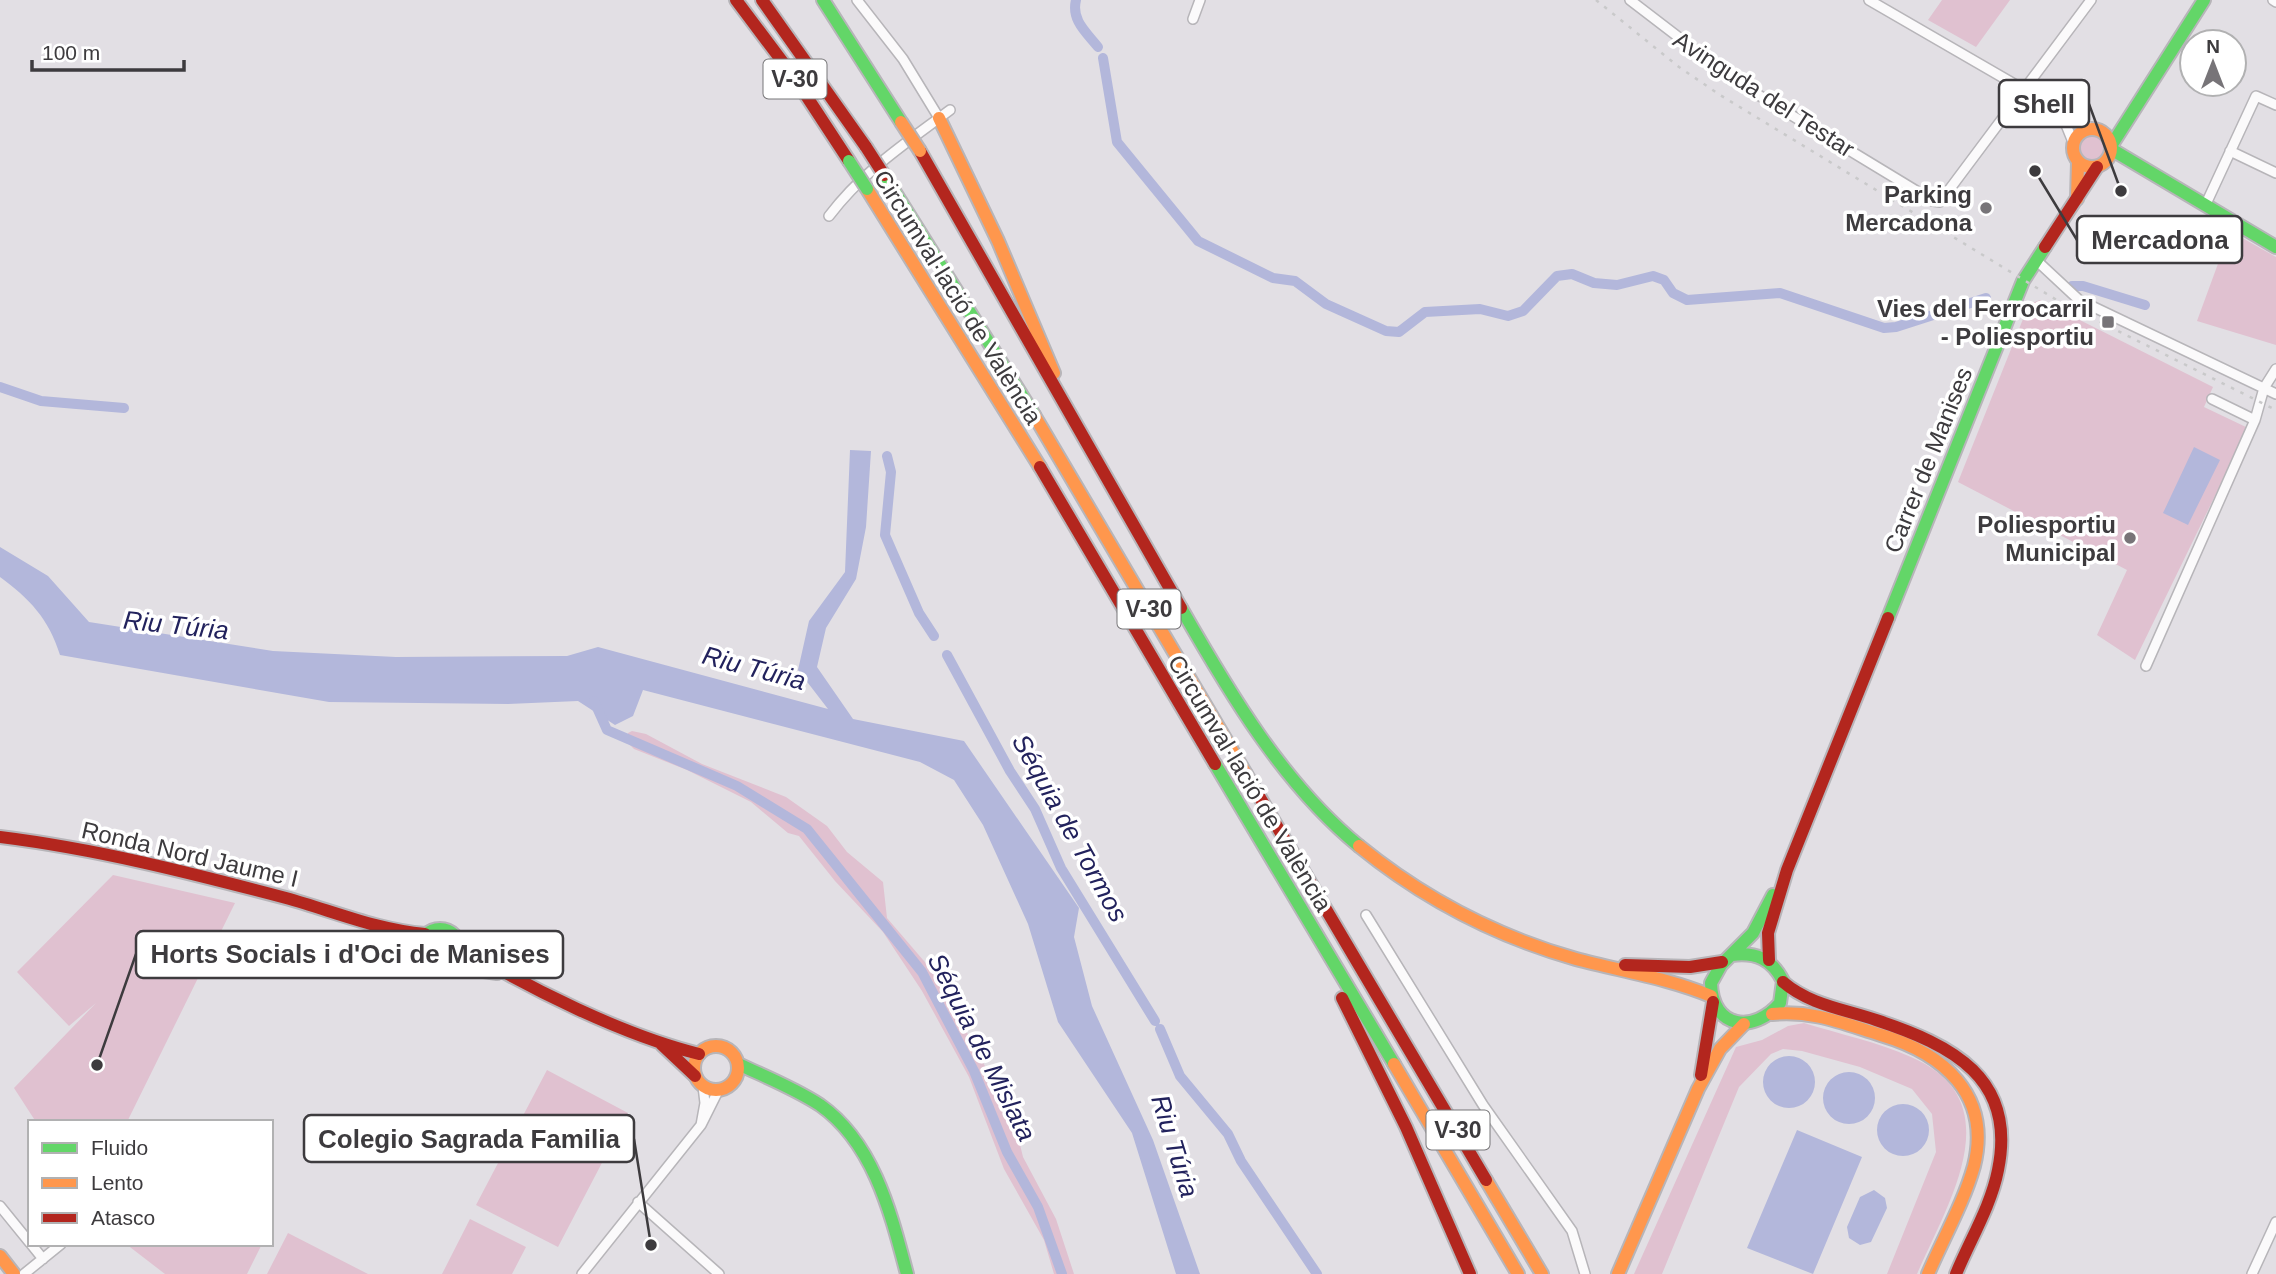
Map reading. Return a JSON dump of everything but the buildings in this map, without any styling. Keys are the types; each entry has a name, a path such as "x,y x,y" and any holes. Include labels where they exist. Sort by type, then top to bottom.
{"main road":[{"name":"Circumval·lació de València","path":"736,0 794,77 996,394 1518,1274"},
{"name":"Circumval·lació de València","path":"761,0 811,66 866,147 1050,442 1542,1274"},
{"path":"772,0 811,66"},
{"path":"822,0 920,151 1173,595 1272,754 1311,799 1353,842 1427,897 1522,942 1597,963 1687,986 1712,999 1726,1017 1744,1024 1764,1020 1781,1002 1783,982 1778,970 1769,960 1751,952 1690,967 1597,963"},
{"path":"2078,162 2087,167 2097,167 2106,162 2127,120 2204,0"},
{"path":"939,118 1009,264 1051,361 1063,400"},
{"path":"2077,200 2078,162 2073,153 2073,142 2080,132 2098,130 2127,120"},
{"path":"2098,130 2111,148 2276,247"},
{"name":"Carrer de Manises","path":"1787,870 2023,281 2097,167"},
{"path":"1238,804 1338,990 1400,1115 1470,1274"},
{"name":"Ronda Nord Jaume I","path":"0,837 36,841 200,875 368,923 407,933 425,934"},
{"path":"1698,1089 1712,999 1713,974 1753,932 1787,870"},
{"path":"1769,960 1768,933 1787,870"},
{"name":"Ronda Nord Jaume I","path":"368,923 421,956"},
{"path":"461,947 459,958 452,966 442,970 432,968 421,956 420,944 425,934 437,928 450,930 461,947 507,975 662,1045 699,1054"},
{"path":"452,966 507,975"},
{"path":"1783,982 1805,997 1926,1037 1959,1053 1987,1083 2001,1121 1998,1169 1956,1274"},
{"path":"1772,1014 1801,1011 1913,1044 1946,1065 1969,1096 1978,1127 1974,1165 1928,1274"},
{"path":"1618,1274 1698,1089 1720,1049 1744,1024"},
{"path":"662,1045 699,1081 718,1091 732,1084 737,1078 738,1064 731,1051 724,1047 708,1047 699,1054 695,1061 699,1081"},
{"path":"738,1064 798,1091 831,1115 857,1141 880,1181 906,1274"},
{"path":"737,1078 769,1080"},
{"path":"0,1256 14,1274"}],"street":[{"path":"857,0 902,59 939,118"},
{"path":"1193,19 1200,0"},
{"name":"Avinguda del Testar","path":"1630,0 1737,82 1933,201 1940,202 2026,89"},
{"path":"1871,0 2098,130"},
{"path":"2026,89 2091,0"},
{"path":"2204,206 2256,96 2276,105"},
{"path":"2059,108 2073,142"},
{"path":"829,216 848,191 877,164 950,110"},
{"path":"2230,151 2276,173"},
{"path":"2036,260 2079,300 2276,394"},
{"path":"2146,666 2255,420 2264,388 2276,369"},
{"path":"2212,399 2255,420"},
{"path":"1366,915 1478,1097 1572,1231 1585,1274"},
{"path":"699,1081 705,1102 701,1125"},
{"path":"582,1274 701,1125 718,1091"},
{"path":"638,1202 719,1274"},
{"path":"0,1206 28,1241"},
{"path":"2252,1274 2276,1222"},
{"path":"32,1246 43,1259"},
{"path":"24,1274 59,1246"}],"shaded area":[{"path":"1942,0 2010,0 1976,47 1928,20"},
{"path":"2092,135 2101,139 2105,148 2101,157 2092,161 2083,157 2079,148 2083,139"},
{"path":"2230,231 2276,257 2276,345 2197,321"},
{"path":"2040,300 2213,387 2204,407 2248,428 2135,660 2097,635 2127,570 1958,482 2029,304"},
{"path":"632,731 646,734 702,764 786,797 827,826 847,852 883,882 887,918 936,975 1014,1120 1023,1157 1056,1219 1074,1274 1054,1274 1044,1240 1004,1169 969,1077 922,991 883,932 835,881 799,836 788,833 751,802 687,770 634,749 626,741 628,733"},
{"path":"113,875 235,903 128,1120 35,1120 14,1088 96,1003 69,1026 17,972"},
{"path":"1804,1023 1911,1057 1942,1076 1960,1100 1966,1127 1964,1156 1943,1217 1917,1274 1887,1274 1936,1152 1932,1114 1912,1089 1860,1067 1802,1051 1783,1049 1771,1054 1739,1087 1662,1274 1634,1274 1736,1047 1762,1040 1788,1026"},
{"path":"547,1070 628,1113 558,1247 476,1205"},
{"path":"470,1219 526,1247 512,1274 442,1274"},
{"path":"288,1233 368,1274 267,1274"},
{"path":"129,1246 261,1246 247,1274 165,1274"}],"water":[{"path":"2194,447 2220,460 2188,525 2163,513"},
{"path":"850,450 871,451 866,527 856,579 826,628 817,667 853,719 964,741 1079,908 1074,937 1092,1006 1153,1140 1200,1274 1176,1274 1132,1133 1058,1022 1028,924 983,825 954,780 920,762 643,690 633,716 615,725 578,701 508,704 329,702 60,655 37,610 0,577 0,547 48,576 89,622 273,651 396,657 567,656 598,647 828,709 798,670 809,621 845,572"},
{"path":"1789,1056 1808,1063 1815,1082 1808,1101 1789,1108 1770,1101 1763,1082 1770,1063"},
{"path":"1849,1072 1868,1079 1875,1098 1868,1117 1849,1124 1830,1117 1823,1098 1830,1079"},
{"path":"1903,1104 1922,1111 1929,1130 1922,1149 1903,1156 1884,1149 1877,1130 1884,1111"},
{"path":"1797,1130 1862,1157 1813,1274 1747,1248"},
{"path":"1874,1190 1885,1198 1887,1208 1871,1242 1860,1245 1849,1238 1847,1227 1860,1197"}],"waterway":[{"path":"1076,0 1078,20 1098,47"},
{"path":"1103,58 1117,142 1198,241 1273,278 1295,281 1326,304 1386,331 1399,332 1425,312 1480,309 1508,316 1523,311 1557,276 1572,274 1594,283 1617,285 1653,276 1664,280 1673,293 1687,300 1780,293 1884,328 1896,327 1986,298"},
{"path":"2072,286 2083,286 2145,305"},
{"name":"Séquia de Tormos","path":"0,387 41,401 124,408"},
{"name":"Séquia de Tormos","path":"887,456 891,472 885,535 919,613 934,636"},
{"name":"Séquia de Tormos","path":"947,655 1010,771 1035,809 1061,868 1155,1021"},
{"name":"Séquia de Mislata","path":"594,701 607,730 737,786 807,829 922,972 974,1071 1007,1152 1038,1207 1062,1274"},
{"name":"Séquia de Tormos","path":"1160,1029 1180,1076 1228,1134 1241,1161 1317,1274"}],"railway":[{"path":"1596,0 1679,67 1720,95 2060,302 2276,410"}],"traffic: fast":[{"path":"823,0 901,122"},
{"path":"2111,146 2204,0"},
{"path":"2111,149 2276,247"},
{"path":"849,161 867,189"},
{"path":"884,175 1034,415"},
{"path":"1888,618 2023,281 2045,247"},
{"path":"1181,608 1238,704 1282,766 1306,794 1359,846"},
{"path":"1215,764 1394,1064"},
{"path":"1732,955 1756,956 1768,962 1779,973 1783,981 1780,1003 1770,1013 1747,1022 1726,1018 1713,998 1711,983 1721,965 1753,933 1773,895"},
{"path":"440,929 448,930 454,935 459,941 460,949 459,957 454,963 448,968 440,969 432,968 426,963 421,957 420,949 421,941 426,935 432,930 440,929"},
{"path":"738,1064 820,1105 839,1121 854,1139 878,1181 907,1274"}],"traffic: slow":[{"path":"939,118 998,241 1054,373"},
{"path":"901,122 920,151"},
{"path":"2092,129 2105,135 2111,148 2105,161 2092,167 2079,161 2073,148 2079,135 2092,129"},
{"path":"2077,199 2078,162"},
{"path":"867,189 1040,467"},
{"path":"1034,415 1246,774"},
{"path":"1359,846 1435,899 1517,939 1576,959 1661,980 1711,996"},
{"path":"452,966 497,973"},
{"path":"1772,1014 1801,1014 1827,1018 1903,1043 1942,1065 1957,1080 1969,1098 1976,1118 1978,1140 1974,1166 1959,1207 1928,1274"},
{"path":"1618,1274 1698,1089 1720,1049 1744,1024"},
{"path":"716,1046 725,1047 732,1052 737,1059 738,1068 737,1077 732,1084 725,1089 716,1090 707,1089 700,1084 695,1077 694,1068 695,1059 700,1052 707,1047 716,1046"},
{"path":"1394,1064 1518,1274"},
{"path":"1486,1180 1542,1274"},
{"path":"0,1256 14,1274"}],"traffic: jam":[{"path":"736,0 794,77 849,161"},
{"path":"762,0 866,147"},
{"path":"866,147 884,175"},
{"path":"920,151 1181,608"},
{"path":"2045,247 2097,167"},
{"path":"1040,467 1215,764"},
{"path":"1769,960 1768,933 1787,870 1888,618"},
{"path":"1246,774 1486,1180"},
{"path":"0,837 144,863 286,898 372,924 425,934"},
{"path":"384,932 420,956"},
{"path":"461,947 516,978 608,1023 699,1054"},
{"path":"1625,965 1690,967 1722,962"},
{"path":"1783,982 1804,996 1828,1006 1876,1020 1930,1041 1973,1070 1988,1089 1998,1111 2001,1138 1998,1170 1985,1210 1956,1274"},
{"path":"1342,998 1406,1127 1470,1274"},
{"path":"1701,1075 1713,1002"},
{"path":"662,1045 695,1076"}],"place":[{"name":"Mercadona","path":"2035,171"},
{"name":"Shell","path":"2121,191"},
{"name":"Parking Mercadona","path":"1986,208"},
{"name":"Vies del Ferrocarril - Poliesportiu","path":"2108,322"},
{"name":"Poliesportiu Municipal","path":"2130,538"},
{"name":"Horts Socials i d'Oci de Manises","path":"97,1065"},
{"name":"Colegio Sagrada Familia","path":"651,1245"}],"water label":[{"name":"Riu Túria","path":"176,625"},
{"name":"Riu Túria","path":"754,668"},
{"name":"Riu Túria","path":"1175,1146"}]}
